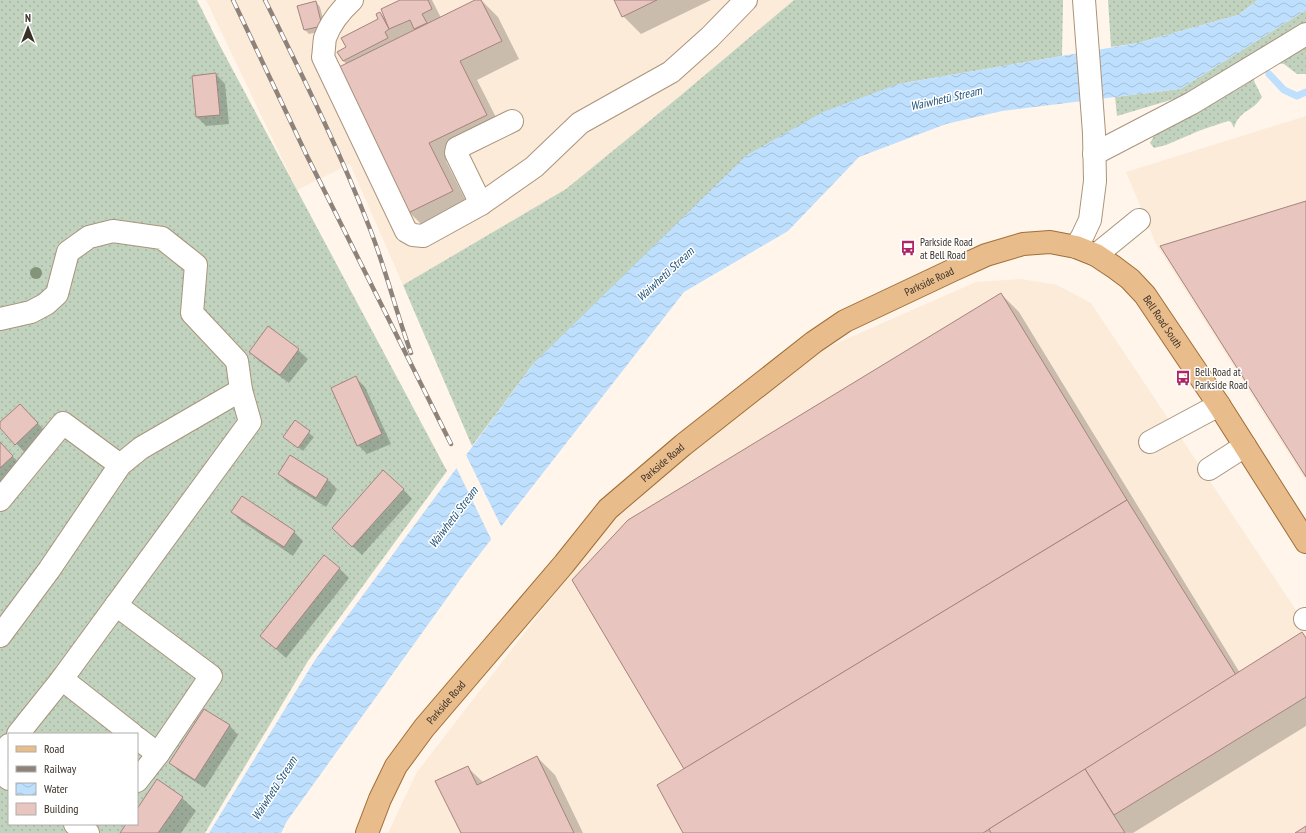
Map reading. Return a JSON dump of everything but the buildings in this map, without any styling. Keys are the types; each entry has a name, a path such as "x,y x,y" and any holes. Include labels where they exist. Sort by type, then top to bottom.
{"main road":[{"name":"Parkside Road","path":"367,833 380,799 396,766 424,728 608,509 683,445 814,342 845,321 986,255 1023,244 1050,242 1076,247"},
{"name":"Bell Road South","path":"1076,247 1096,255 1114,267 1130,279 1145,295 1220,405 1306,542"}],"street":[{"path":"352,0 331,26 325,39 323,57 406,231 413,235 423,236 481,204 534,167 580,123 671,72 746,0"},
{"path":"1076,247 1090,220 1095,181 1084,0"},
{"path":"1094,154 1192,103 1306,34"},
{"path":"481,204 456,153 457,148 512,121"},
{"path":"1096,255 1139,220"},
{"path":"0,319 31,312 46,304 57,294 68,252 88,237 113,231 162,238 196,265 192,313 237,361 241,390 250,422 62,679 19,733"},
{"path":"0,636 49,570 120,464 141,448 241,390"},
{"path":"1150,442 1220,405"},
{"path":"0,500 63,423 120,464"},
{"path":"1209,469 1245,446"},
{"path":"116,605 211,676 158,754 138,780"},
{"path":"62,679 131,733"},
{"path":"138,739 158,754"},
{"path":"0,756 8,746"},
{"path":"76,825 88,833"},
{"path":"96,833 102,825"}],"shaded area":[{"path":"206,0 794,0 566,189 403,285 350,164 297,190"},
{"path":"1306,116 1306,481 1156,244 1126,172"},
{"path":"1021,279 1057,285 1091,303 1306,625 1306,833 388,833 417,772 608,525 700,445 819,351 976,282"}],"green space":[{"path":"0,0 197,0 447,471 308,661 205,833 0,833"},
{"path":"794,0 1063,0 1062,56 898,84 534,363 472,446 403,285 566,189"},
{"path":"1108,0 1258,0 1238,15 1138,43 1111,47"},
{"path":"1306,10 1306,28 1194,93 1117,116 1115,97 1180,89"},
{"path":"1306,41 1306,74 1297,74 1284,64 1276,63"},
{"path":"1256,72 1254,81 1262,97 1255,106 1240,117 1234,128 1231,122 1228,121 1201,130 1166,145 1154,148 1150,143 1158,129"}],"water":[{"name":"Waiwhetū Stream","path":"1258,0 1306,0 1306,10 1180,89 1002,111 946,124 859,157 788,231 684,292 465,573 287,821 281,833 209,833 315,660 534,363 747,155 823,112 898,84 1138,43 1238,15"}],"pier":[{"path":"465,453 502,528 492,541 455,465"}],"waterway":[{"path":"1269,74 1284,90 1297,96 1306,92"}],"railway":[{"path":"233,0 306,154 451,444"},
{"path":"265,0 320,113 358,200 376,244 411,353"}],"place":[{"name":"Parkside Road at Bell Road","path":"908,248"},
{"name":"Bell Road at Parkside Road","path":"1183,378"}]}
